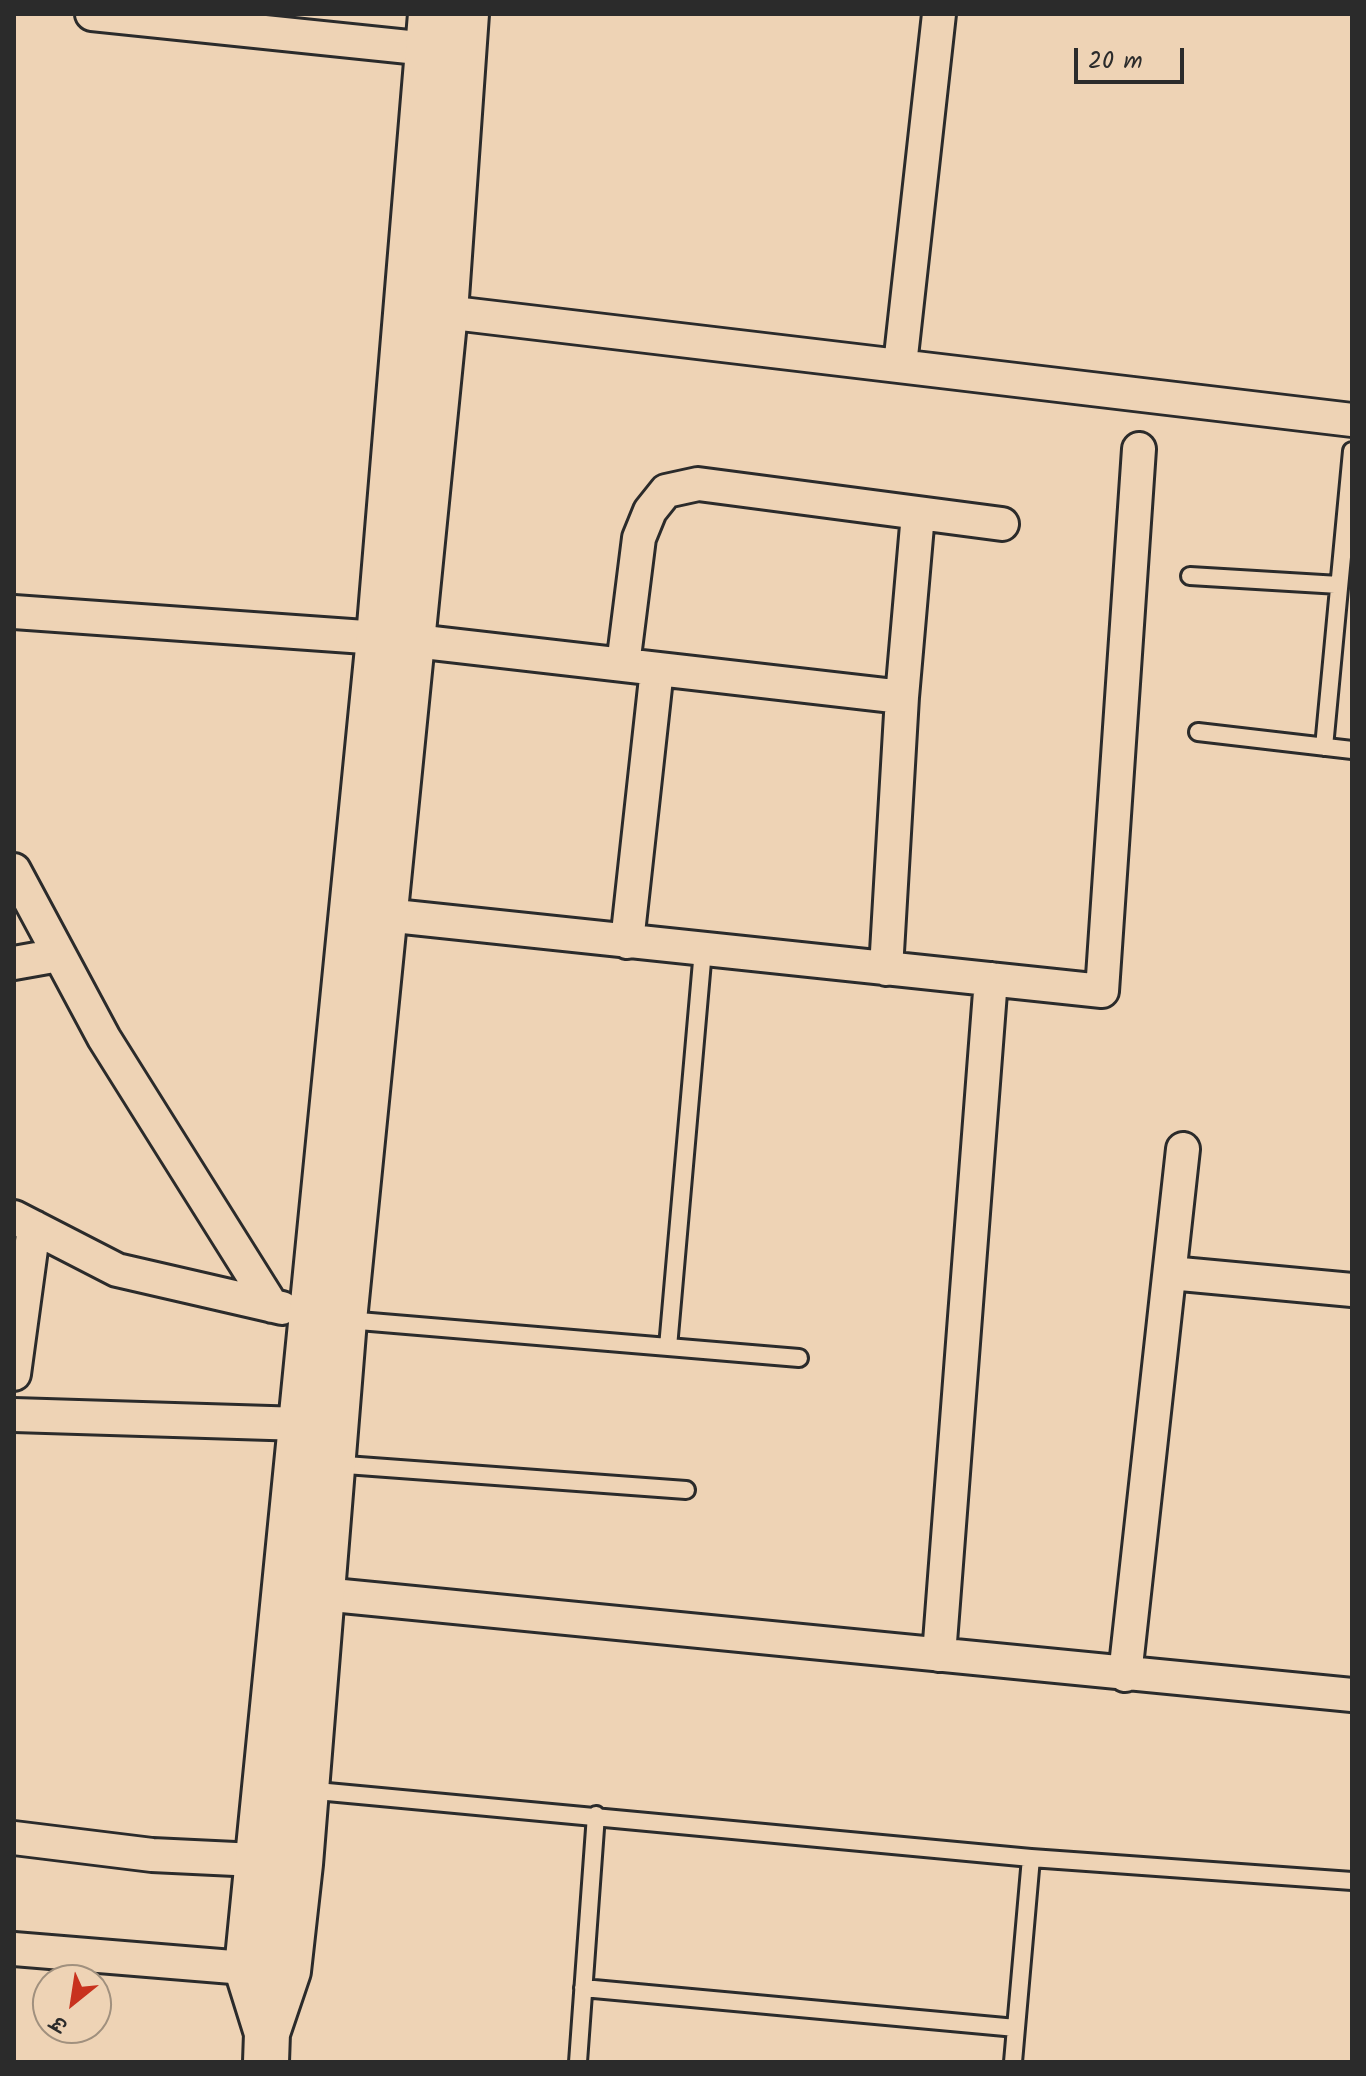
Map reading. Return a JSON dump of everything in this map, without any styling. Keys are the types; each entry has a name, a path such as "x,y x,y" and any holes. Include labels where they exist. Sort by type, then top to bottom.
{"main road":[{"path":"267,2047 267,1970 256,1860 302,1424 310,1313 397,640 445,312 466,14"},
{"path":"267,1970 304,1790 332,1464 310,1313 385,915 429,32"}],"street":[{"path":"92,14 429,32"},
{"path":"900,365 939,14"},
{"path":"445,312 1352,420"},
{"path":"385,915 1102,991 1139,449"},
{"path":"623,665 639,538 650,511 666,491 698,484 1002,524"},
{"path":"886,969 902,697 918,514"},
{"path":"14,612 397,640 902,697"},
{"path":"627,942 657,669"},
{"path":"14,870 104,1038 310,1313"},
{"path":"14,963 59,955"},
{"path":"939,1655 991,979"},
{"path":"1125,1675 1183,1149"},
{"path":"14,1374 24,1222 117,1270 310,1313"},
{"path":"1170,1273 1352,1290"},
{"path":"14,1415 302,1424"},
{"path":"322,1594 1352,1695"},
{"path":"14,1838 152,1855 256,1860"},
{"path":"14,1949 267,1970"}],"lane":[{"path":"1324,747 1352,451"},
{"path":"1190,576 1339,585"},
{"path":"1198,732 1352,750"},
{"path":"668,1347 703,950"},
{"path":"310,1313 799,1358"},
{"path":"332,1464 686,1490"},
{"path":"304,1790 1031,1858 1352,1881"},
{"path":"578,2062 596,1815"},
{"path":"1013,2062 1031,1858"},
{"path":"583,1988 1016,2028"}]}
